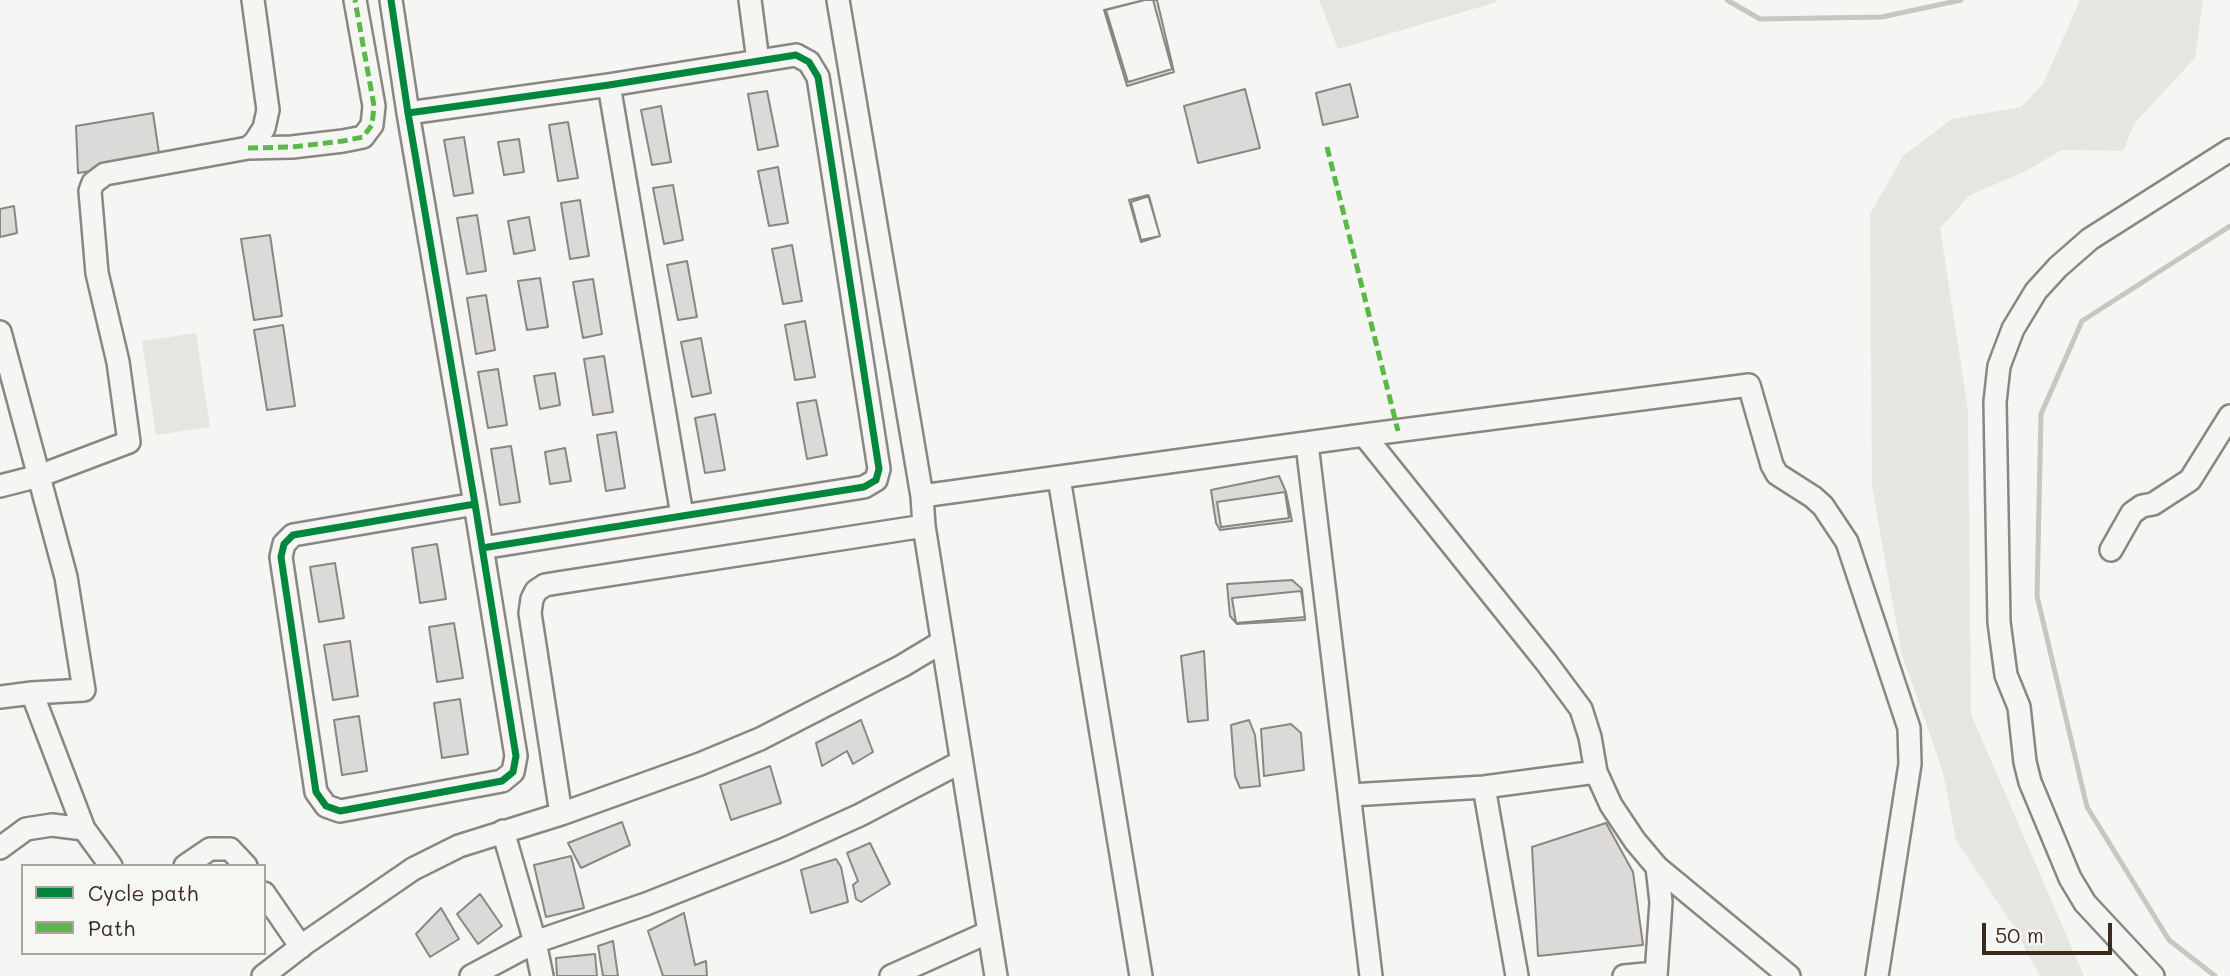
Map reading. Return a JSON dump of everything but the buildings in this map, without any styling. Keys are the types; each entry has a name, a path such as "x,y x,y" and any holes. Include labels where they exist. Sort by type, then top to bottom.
{"street":[{"path":"248,148 264,128 268,110 253,0"},
{"path":"0,486 39,476 129,442 118,362 97,273 90,191 93,183 105,174 248,148 292,147 363,137 372,125 374,106 355,0"},
{"path":"391,0 408,113 475,504 516,756 513,772 502,781 340,811 326,806 316,792 281,557 284,544 293,535 475,504"},
{"path":"838,0 922,496 924,526 996,976"},
{"path":"754,1 758,61"},
{"path":"408,113 796,55 809,62 818,77 879,469 876,480 864,487 482,548"},
{"path":"609,85 682,515"},
{"path":"2153,976 2080,895 2070,878 2030,782 2019,707 2006,675 1999,622 1995,402 1999,366 2013,329 2036,291 2050,275 2090,239 2230,150"},
{"path":"0,332 66,577 84,690 0,697"},
{"path":"922,496 1749,385 1777,474 1823,506 1847,541 1909,728 1910,764 1877,976"},
{"path":"2111,550 2132,513 2142,506 2153,504 2190,480 2230,416"},
{"path":"1364,435 1581,709 1590,737 1596,772 1620,822 1657,867 1789,976"},
{"path":"1307,444 1371,976"},
{"path":"1059,478 1141,976"},
{"path":"561,814 530,612 536,591 545,585 924,526"},
{"path":"263,976 413,869 459,846 561,814 700,764 760,739 902,666 942,642"},
{"path":"32,693 84,829 110,864"},
{"path":"471,976 535,942 646,904 785,849 860,816 961,762"},
{"path":"1351,795 1485,787 1596,772"},
{"path":"1485,787 1517,976"},
{"path":"0,848 26,829 52,825 84,829"},
{"path":"503,831 542,976"},
{"path":"188,864 210,849 230,849 244,864"},
{"path":"1624,976 1656,974 1661,902 1657,867"},
{"path":"266,896 301,947"},
{"path":"891,976 989,932"}],"shaded area":[{"path":"1319,0 1496,0 1497,2 1338,49"},
{"path":"2080,0 2203,0 2195,58 2134,124 2123,151 2062,150 2024,172 1970,195 1940,228 1968,410 1971,714 2084,976 2040,976 2011,922 1956,840 1943,772 1902,655 1872,487 1870,214 1903,156 1952,119 2021,107 2043,84"},
{"path":"196,333 210,427 156,435 142,341"}],"waterway":[{"path":"1727,0 1760,19 1882,17 1961,0"},
{"path":"2215,976 2169,940 2087,807 2037,596 2041,414 2082,321 2230,226"}],"marked path":[{"path":"248,148 292,147 343,141 363,137 372,125 374,106 355,0"},
{"path":"1327,147 1398,431"}],"cycle path":[{"path":"391,0 408,113 475,504 516,756 513,772 502,781 340,811 326,806 316,792 281,557 284,544 293,535 475,504"},
{"path":"408,113 796,55 809,62 818,77 879,469 876,480 864,487 482,548"}]}
